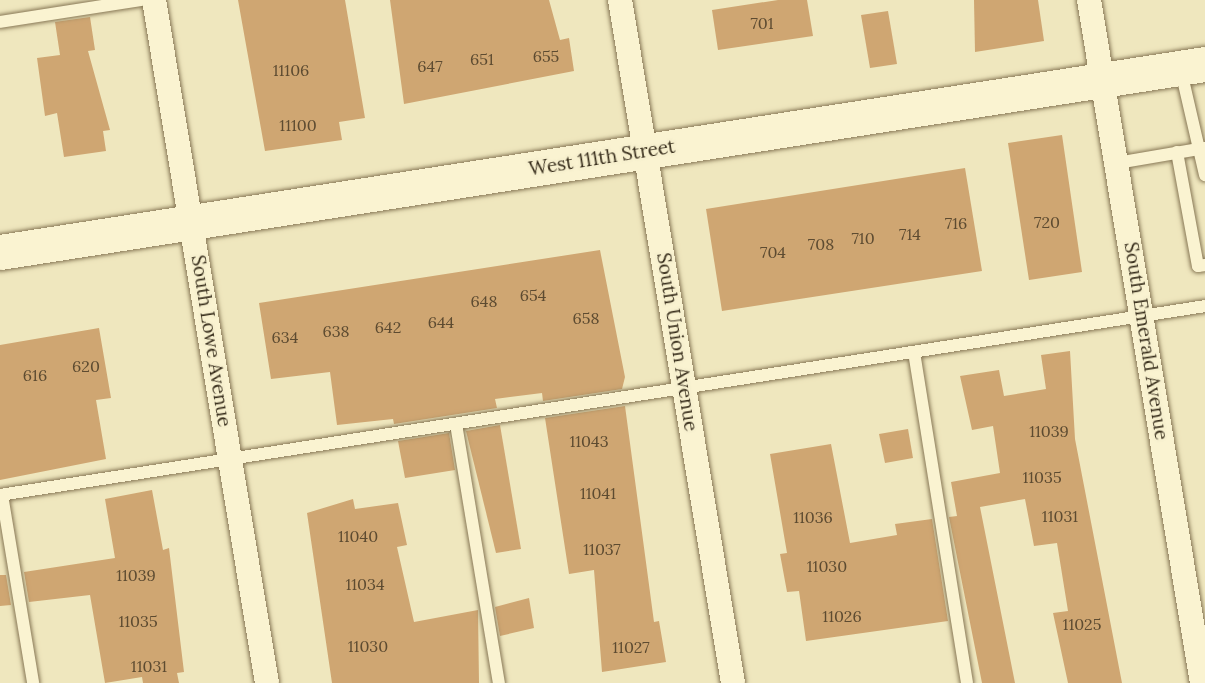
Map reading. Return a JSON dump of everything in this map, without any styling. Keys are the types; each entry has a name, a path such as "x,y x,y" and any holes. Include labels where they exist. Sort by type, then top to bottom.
{"main road":[{"name":"West 111th Street","path":"0,252 1193,65"}],"street":[{"name":"South Lowe Avenue","path":"154,0 267,683"},
{"name":"South Union Avenue","path":"620,0 733,683"},
{"name":"South Emerald Avenue","path":"1089,0 1202,683"}],"lane":[{"path":"0,22 141,0"},
{"path":"1193,65 1205,175"},
{"path":"1117,163 1200,148"},
{"path":"1177,152 1198,266 1205,265"},
{"path":"33,683 1,495 1205,306"},
{"path":"914,352 967,683"},
{"path":"456,424 499,683"}],"building":[{"path":"238,0 345,0 365,118 339,122 342,140 265,151"},
{"path":"390,0 549,0 560,40 569,38 574,71 404,104"},
{"path":"778,0 807,0 813,36 718,50 712,10"},
{"path":"974,0 1038,0 1044,41 975,52"},
{"path":"888,11 897,64 870,68 861,15"},
{"path":"90,17 95,50 88,51 110,130 103,131 106,151 64,157 57,113 45,116 37,58 60,55 55,22"},
{"path":"1062,135 1082,272 1029,280 1008,143"},
{"path":"965,168 982,271 722,311 706,209"},
{"path":"600,250 625,377 622,389 543,401 542,393 495,399 497,408 394,424 393,419 337,425 330,372 271,379 259,303"},
{"path":"99,328 111,398 96,400 106,459 0,480 0,345"},
{"path":"1070,351 1075,439 1122,683 1068,683 1053,613 1068,611 1057,543 1034,546 1025,499 980,507 1015,683 982,683 949,517 957,516 951,482 1000,473 993,426 972,430 960,376 999,370 1004,396 1046,389 1041,355"},
{"path":"625,406 654,622 659,621 666,662 602,672 594,570 569,574 545,418"},
{"path":"500,425 521,549 496,553 466,431"},
{"path":"908,429 913,458 885,463 879,434"},
{"path":"449,433 455,470 405,478 398,441"},
{"path":"831,444 850,543 897,535 895,524 932,519 948,621 806,641 799,591 787,592 780,554 787,553 770,454"},
{"path":"152,490 163,550 169,548 184,672 177,673 179,683 143,683 142,677 105,683 90,595 29,602 24,572 115,558 105,499"},
{"path":"353,499 355,509 398,503 407,545 397,547 414,622 478,610 479,683 332,683 307,513"},
{"path":"0,575 6,575 11,605 0,606"},
{"path":"529,598 534,628 500,636 495,607"}]}
